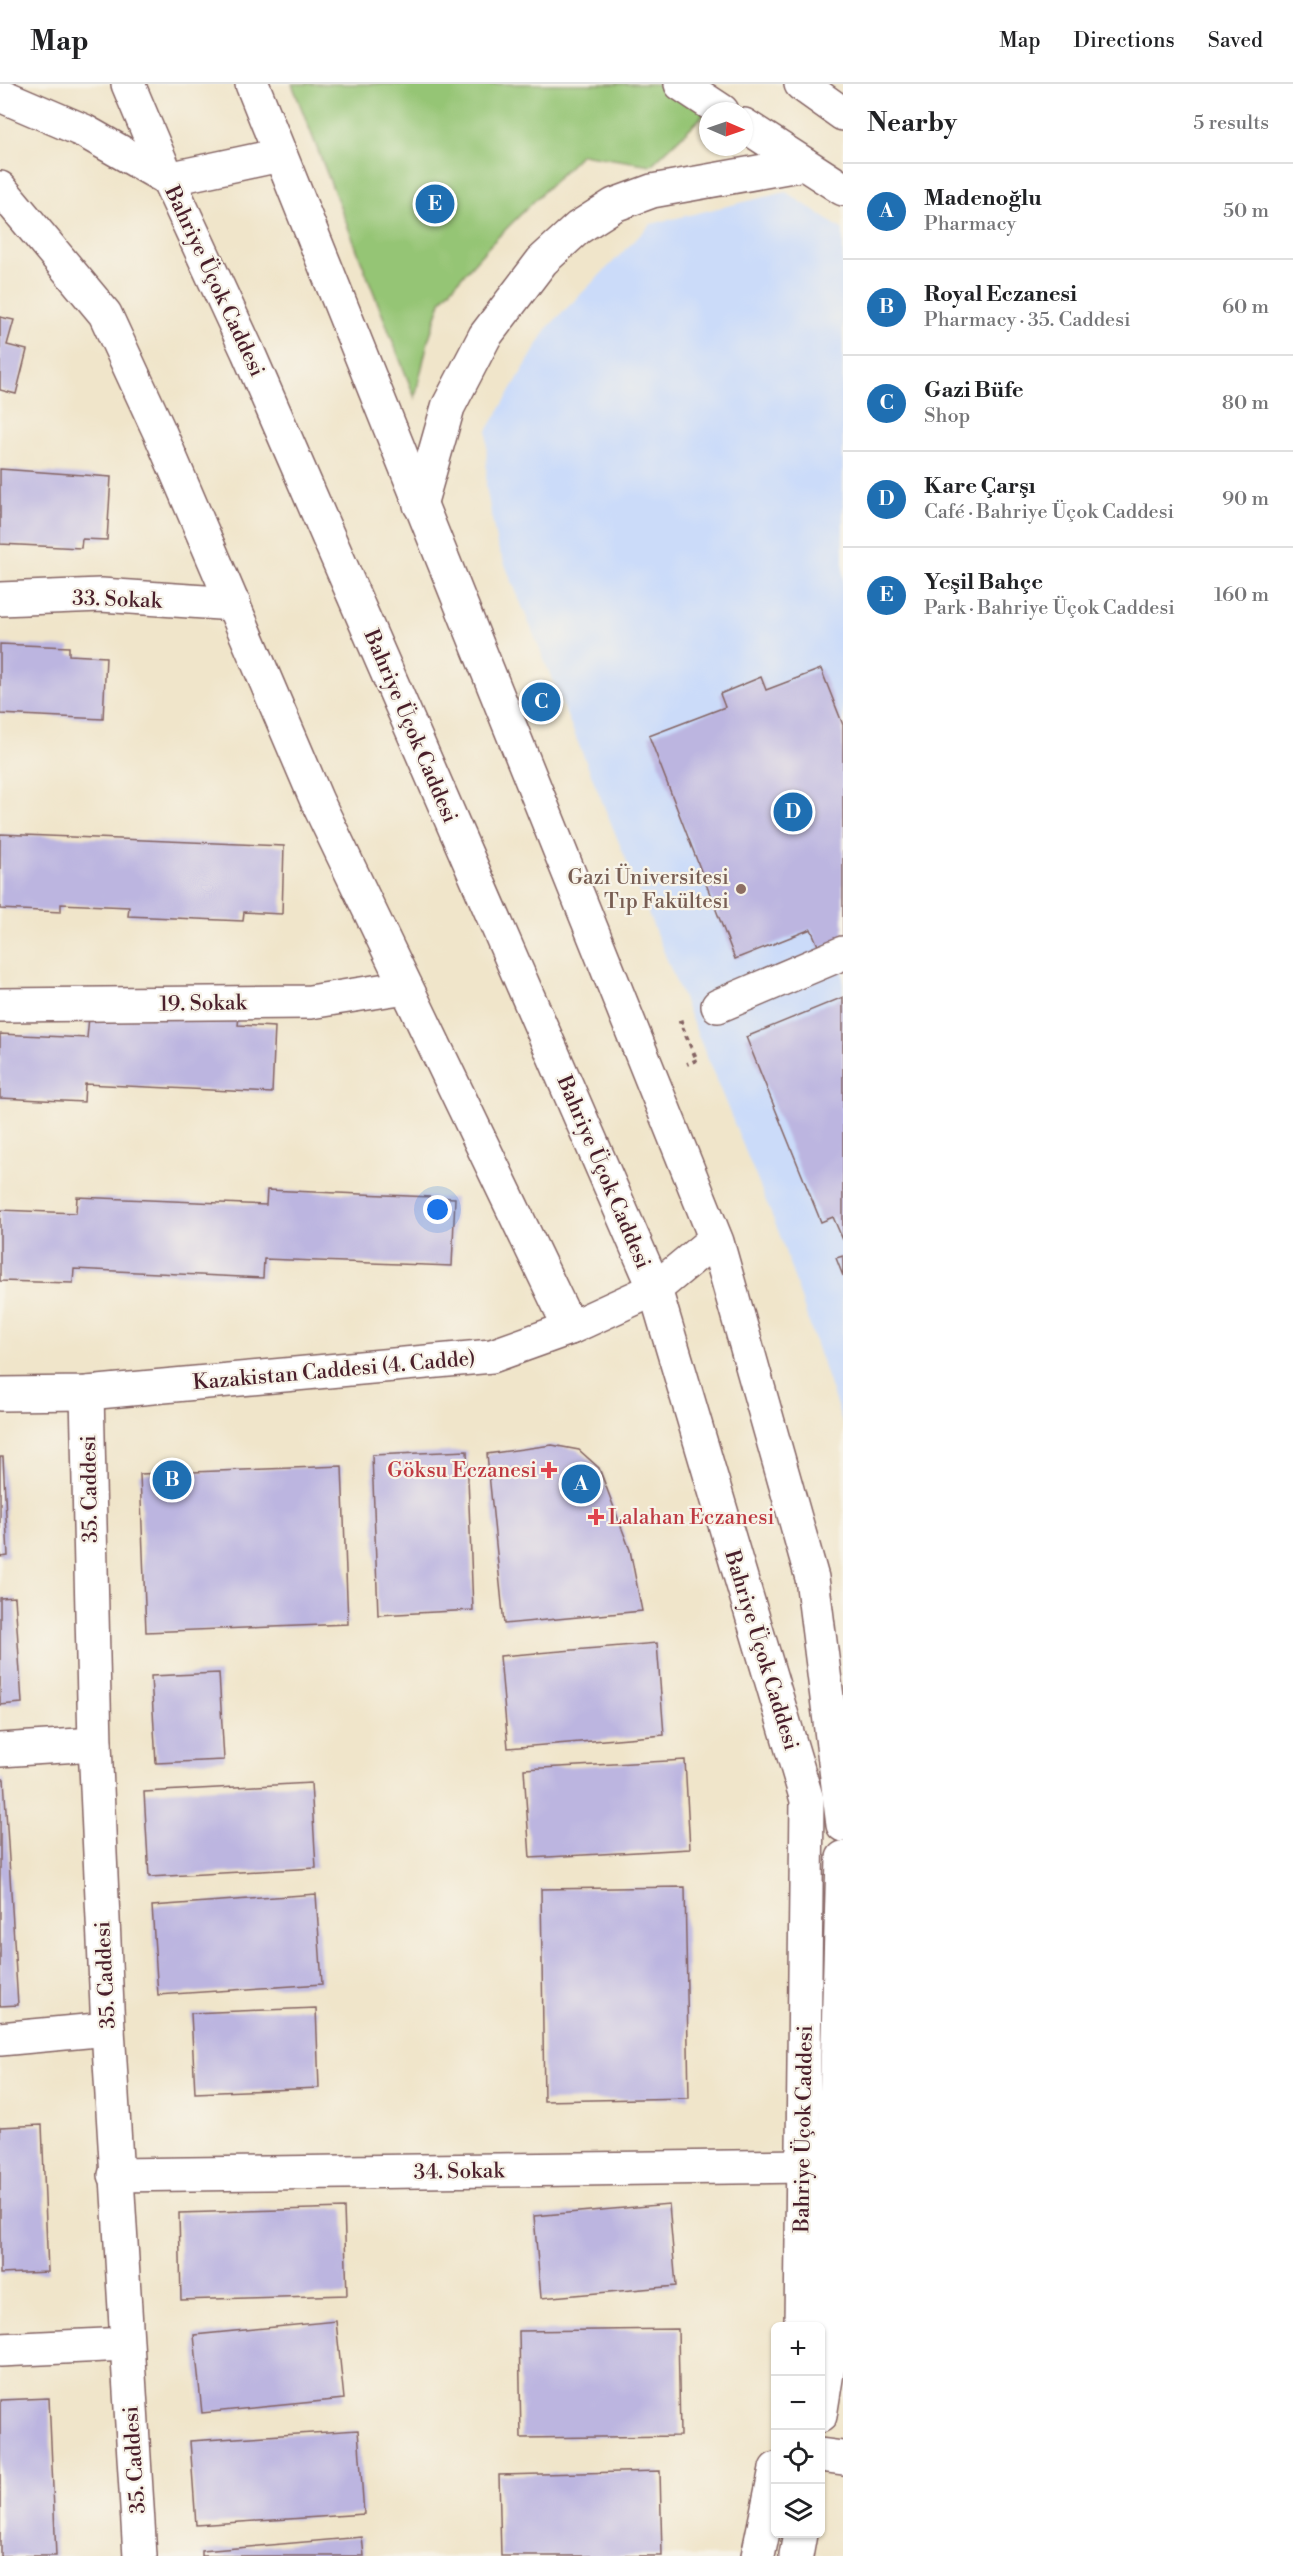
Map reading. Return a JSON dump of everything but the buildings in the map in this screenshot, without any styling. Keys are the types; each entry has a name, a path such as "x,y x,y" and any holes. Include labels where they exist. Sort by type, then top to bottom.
{"main road":[{"name":"Bahriye Üçok Caddesi","path":"128,84 168,179 248,352 655,1288 807,1800 801,2322"},
{"name":"Bahriye Üçok Caddesi","path":"252,84 720,1252 812,1578 840,1777 843,1825"},
{"path":"681,84 708,102"},
{"path":"801,84 843,114"},
{"path":"0,95 84,131 168,179 280,155"},
{"path":"753,131 843,189"},
{"path":"420,505 448,407 485,336 542,261 578,228 614,205 652,191 804,164"},
{"path":"0,188 105,314 234,604 317,801 570,1328"},
{"name":"33. Sokak","path":"0,599 101,596 234,604"},
{"path":"718,1006 843,953"},
{"name":"19. Sokak","path":"0,1005 310,1002 406,987"},
{"name":"Kazakistan Caddesi (4. Cadde)","path":"0,1394 87,1393 492,1356 570,1328 655,1288 714,1240"},
{"name":"35. Caddesi","path":"87,1393 95,1744 115,2175 140,2556"},
{"path":"0,1750 95,1744"},
{"name":"Bahriye Üçok Caddesi","path":"825,2388 830,2360 843,1858"},
{"path":"0,2039 108,2029"},
{"name":"34. Sokak","path":"115,2175 803,2166"},
{"path":"0,2350 126,2344"},
{"path":"825,2456 843,2458"},
{"path":"758,2556 773,2484"},
{"path":"796,2556 799,2538"}],"path":[{"path":"650,1080 697,1060 680,1022 718,1006"}],"shaded area":[{"name":"Gazi Üniversitesi Tıp Fakültesi","path":"786,192 843,230 843,1425 779,1233 497,545 486,487 487,431 548,327 651,224"}],"green space":[{"path":"292,84 667,84 699,105 699,120 651,165 581,154 491,244 442,299 428,341 415,398"}],"place":[{"name":"Yeşil Bahçe","path":"435,204"},
{"name":"Gazi Büfe","path":"541,702"},
{"name":"Kare Çarşı","path":"793,812"},
{"name":"Gazi Üniversitesi Tıp Fakültesi","path":"741,889"},
{"name":"Göksu Eczanesi","path":"549,1470"},
{"name":"Royal Eczanesi","path":"172,1480"},
{"name":"Madenoğlu","path":"581,1484"},
{"name":"Lalahan Eczanesi","path":"596,1517"}]}
